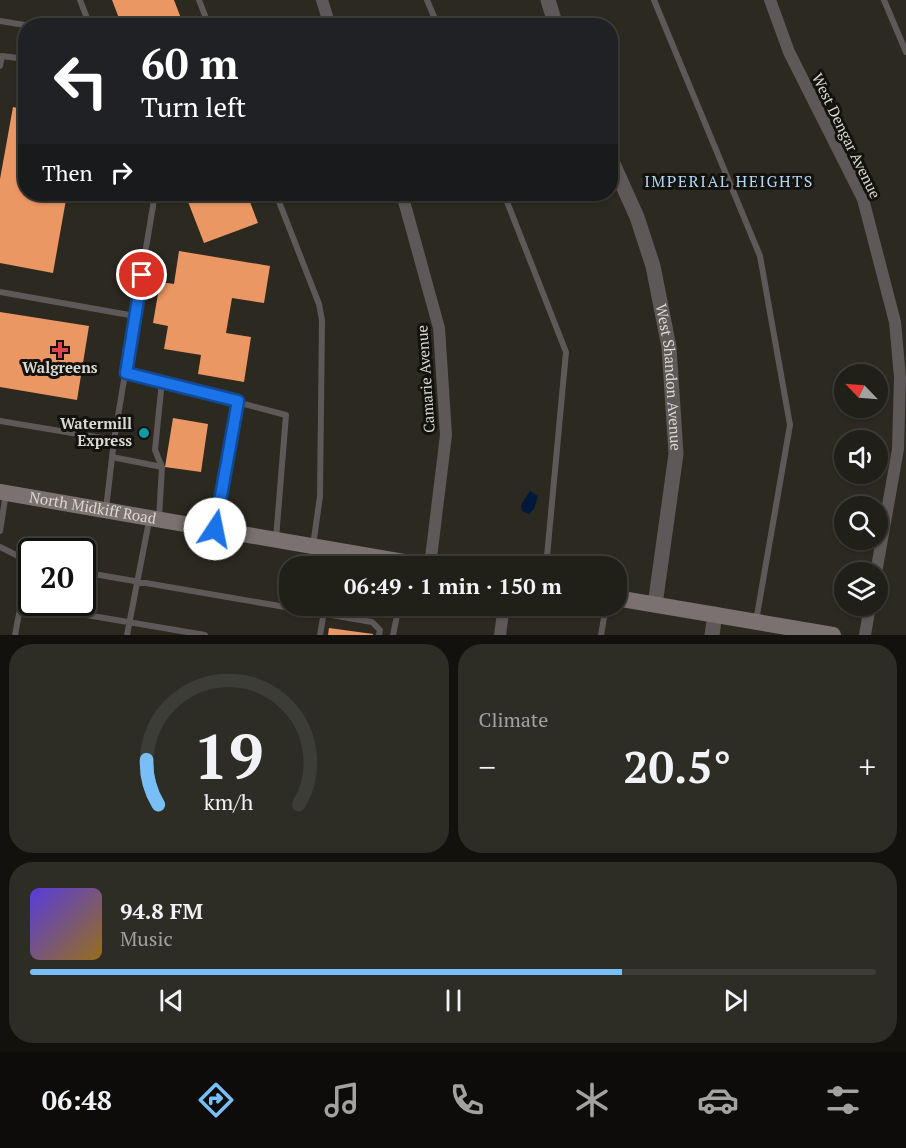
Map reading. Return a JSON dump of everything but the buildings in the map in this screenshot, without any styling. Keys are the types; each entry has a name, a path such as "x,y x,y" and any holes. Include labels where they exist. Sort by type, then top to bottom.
{"main road":[{"name":"North Midkiff Road","path":"3,493 364,556"},
{"path":"627,600 833,635"}],"street":[{"path":"322,0 328,18"},
{"path":"548,0 554,18"},
{"name":"West Dengar Avenue","path":"770,0 789,52 862,199 895,322 900,376 898,450 878,562"},
{"name":"West Shandon Avenue","path":"618,174 637,216 653,267 669,347 676,454 656,605"},
{"name":"Camarie Avenue","path":"404,201 439,328 446,435 433,556"},
{"path":"712,635 715,614"},
{"path":"500,635 503,616"},
{"path":"865,635 868,616"}],"lane":[{"path":"80,0 87,18"},
{"path":"199,0 206,18"},
{"path":"427,0 435,18"},
{"path":"654,0 760,256 790,425 756,622"},
{"path":"884,0 906,52"},
{"path":"0,21 18,24"},
{"path":"0,66 2,56 18,58"},
{"path":"106,510 114,440 154,201"},
{"path":"279,201 319,304 322,320 320,496 313,546"},
{"path":"507,201 566,352 547,556"},
{"path":"0,292 135,316"},
{"path":"126,373 286,415 275,540"},
{"path":"127,635 154,519 162,467 155,450 162,381"},
{"path":"215,529 238,401"},
{"path":"0,421 114,440"},
{"path":"112,457 162,467"},
{"path":"0,531 3,493"},
{"path":"0,547 18,557"},
{"path":"335,556 336,550"},
{"path":"96,574 279,603"},
{"path":"15,635 19,616"},
{"path":"94,616 205,635"},
{"path":"320,635 324,616"},
{"path":"348,616 372,622 380,630 379,635"},
{"path":"393,635 397,616"},
{"path":"601,635 604,616"}],"water":[{"path":"530,491 538,496 534,509 529,514 522,511 521,505"}],"place":[{"name":"Walgreens","path":"60,350"},
{"name":"Watermill Express","path":"144,433"}],"district":[{"name":"IMPERIAL HEIGHTS","path":"729,181"}],"route":[{"path":"142,275 126,373 238,401 215,529"}]}
